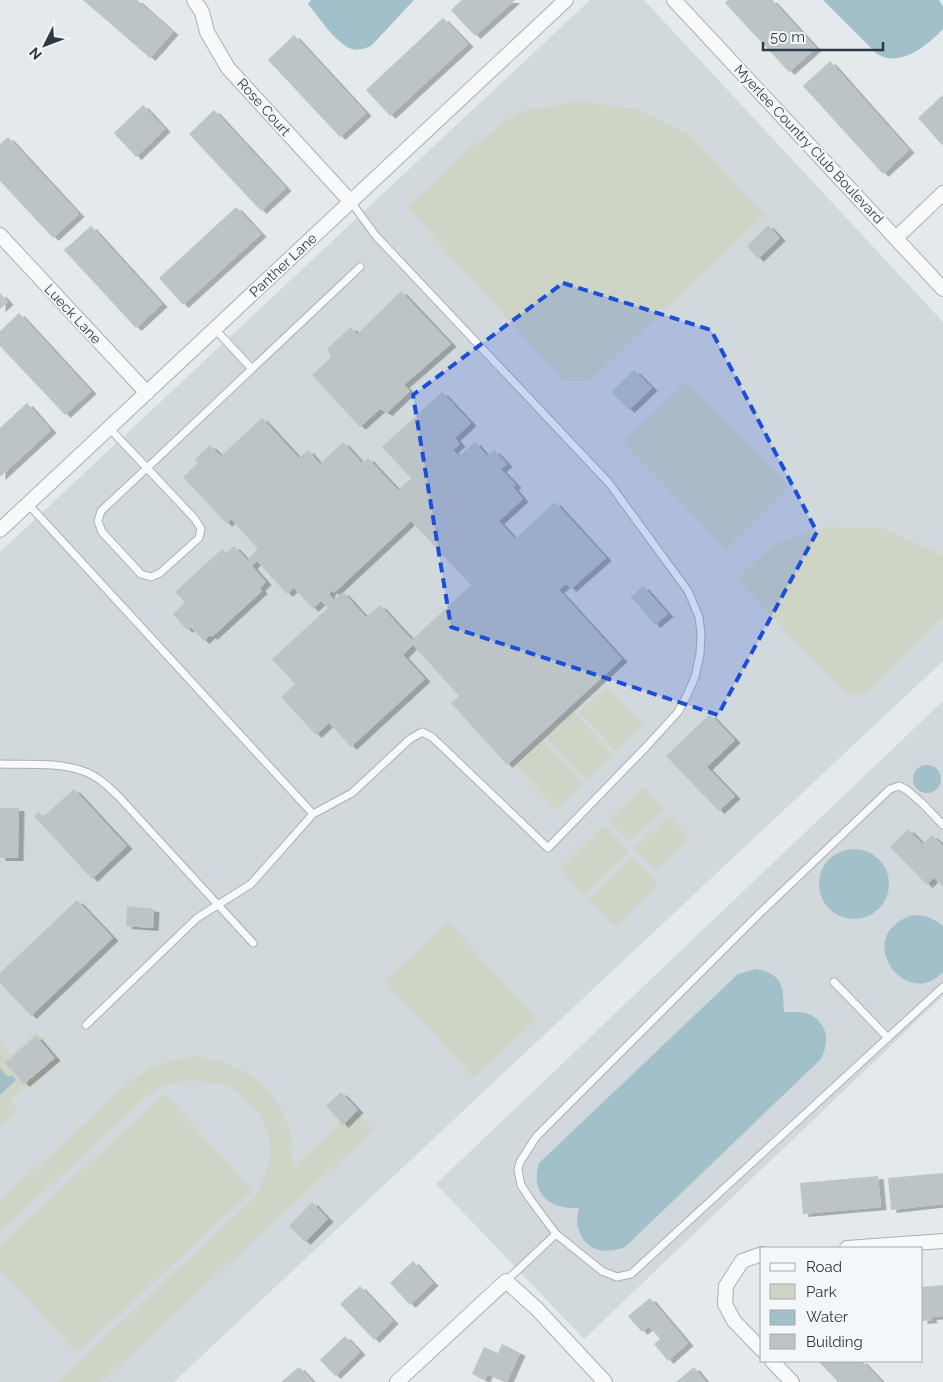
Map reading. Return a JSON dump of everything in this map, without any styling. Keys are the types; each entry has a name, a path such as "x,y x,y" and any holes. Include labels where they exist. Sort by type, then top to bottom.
{"street":[{"name":"Rose Court","path":"194,0 202,12 208,32 228,68 351,202"},
{"name":"Panther Lane","path":"0,530 566,0"},
{"name":"Myerlee Country Club Boulevard","path":"674,0 943,289"},
{"path":"896,238 943,193"},
{"name":"Lueck Lane","path":"0,235 147,393"},
{"path":"861,1247 943,1241"},
{"path":"760,1255 742,1261 726,1286 725,1304 734,1321 760,1348"},
{"path":"397,1382 506,1281 536,1309 605,1382"},
{"path":"773,1362 792,1382"}],"lane":[{"path":"86,1025 198,918 251,884 313,814 352,793 410,739 422,732 432,737 548,848 678,712 695,677 700,654 701,634 698,616 688,591 609,482 376,236 351,202"},
{"path":"109,428 147,468 195,518 201,529 199,538 160,573 151,577 141,574 102,532 98,521 101,511 147,468 360,267"},
{"path":"215,329 252,369"},
{"path":"28,504 313,814"},
{"path":"0,764 72,768 84,771 99,780 121,799 253,943"},
{"path":"943,825 907,790 899,786 890,789 753,920 536,1138 520,1162 518,1170 521,1185 556,1234 602,1271 617,1277 631,1274 943,987"},
{"path":"834,982 888,1038"},
{"path":"506,1281 556,1234"}],"highlighted area":[{"path":"563,283 711,330 817,532 718,715 451,627 413,395"}],"shaded area":[{"path":"590,0 644,0 943,322 943,661 174,1382 0,1382 0,552"},
{"path":"943,701 943,996 584,1339 436,1184"}],"green space":[{"path":"580,101 638,110 689,134 765,215 589,381 563,381 407,207 472,147 518,112"},
{"path":"686,381 789,487 726,549 623,442"},
{"path":"828,527 883,528 943,556 943,617 865,694 846,695 737,579 776,543"},
{"path":"606,687 643,725 615,751 579,712"},
{"path":"574,712 613,755 586,780 546,738"},
{"path":"544,741 583,783 556,809 516,766"},
{"path":"643,787 664,810 629,842 608,820"},
{"path":"669,816 690,839 655,871 634,849"},
{"path":"604,825 629,852 584,896 560,868"},
{"path":"633,857 658,885 614,927 589,900"},
{"path":"448,922 537,1019 474,1078 385,981"},
{"path":"36,1032 61,1059 31,1088 28,1085 10,1101 18,1110 0,1127 0,1043 11,1055"},
{"path":"199,1056 216,1060 245,1072 268,1090 277,1101 290,1133 293,1167 355,1110 373,1130 101,1382 57,1382 254,1198 269,1162 270,1147 267,1132 253,1106 243,1095 230,1087 202,1081 183,1081 166,1085 146,1097 0,1232 0,1201 133,1079 164,1063"},
{"path":"164,1094 253,1190 77,1353 0,1270 0,1245"}],"water":[{"path":"311,0 414,0 371,46 357,50 346,46 334,36 308,4"},
{"path":"823,0 939,0 943,7 943,29 913,53 904,57 886,58 877,54"},
{"path":"927,765 937,769 941,779 937,789 927,793 917,789 913,779 917,769"},
{"path":"861,849 874,855 883,864 887,870 889,884 887,898 879,909 868,917 847,919 840,917 829,909 821,898 819,877 821,870 829,859 840,851"},
{"path":"912,915 929,918 943,926 943,972 929,982 914,983 901,977 891,967 885,953 886,939 894,925"},
{"path":"756,969 772,974 777,978 782,989 784,1012 808,1014 817,1019 821,1024 826,1035 826,1041 821,1059 625,1247 603,1251 590,1246 581,1235 578,1227 579,1208 559,1206 544,1198 537,1183 539,1163 738,974"},
{"path":"0,1068 8,1077 11,1075 16,1080 0,1095"}],"building":[{"path":"83,0 137,0 173,32 150,58"},
{"path":"462,0 515,0 475,36 451,10"},
{"path":"728,0 772,0 816,48 789,72 725,3"},
{"path":"443,18 468,44 390,116 366,90"},
{"path":"294,35 366,113 340,137 268,60"},
{"path":"830,61 909,150 883,174 803,86"},
{"path":"943,95 943,144 942,145 918,118"},
{"path":"143,105 165,129 136,157 114,133"},
{"path":"214,110 286,188 261,211 189,134"},
{"path":"8,137 79,214 53,238 0,181 0,144"},
{"path":"236,207 261,234 183,305 159,278"},
{"path":"768,225 780,238 758,259 747,246"},
{"path":"91,226 162,304 136,328 64,250"},
{"path":"401,291 451,344 404,385 410,391 387,413 380,409 360,427 312,375 331,357 327,349 351,327 357,334"},
{"path":"0,293 8,302 0,309"},
{"path":"19,313 91,391 65,415 0,346 0,331"},
{"path":"634,370 652,388 629,410 611,392"},
{"path":"442,392 471,423 455,438 460,444 453,450 459,456 475,442 487,456 494,450 507,464 501,469 516,485 513,487 523,499 499,521 515,539 555,502 606,558 571,589 566,584 559,590 622,659 507,765 451,703 459,696 413,645 403,655 425,679 351,747 329,723 316,735 281,697 295,684 272,659 328,608 321,601 313,609 294,588 287,594 257,561 252,566 266,582 260,588 262,591 212,637 210,635 204,641 190,627 187,630 173,614 185,602 175,592 222,549 226,553 234,546 247,560 258,549 231,519 227,524 183,477 198,463 195,459 210,445 221,456 262,418 299,458 308,450 320,464 343,442 362,463 368,458 398,490 411,478 382,447","holes":["411,521 471,585 412,640 380,605 366,617 343,592 334,600 329,594 332,590 334,593"]},
{"path":"27,403 51,430 0,477 0,428"},
{"path":"643,586 668,614 655,625 631,597"},
{"path":"710,714 735,740 707,767 735,796 719,811 666,756"},
{"path":"74,789 127,846 92,879 34,816 39,812 43,817"},
{"path":"0,808 19,808 18,858 0,858"},
{"path":"908,829 923,844 932,835 943,846 943,887 934,878 927,885 890,847"},
{"path":"77,900 113,938 31,1016 0,983 0,973"},
{"path":"127,906 154,909 153,928 126,926"},
{"path":"36,1036 55,1058 24,1084 5,1063"},
{"path":"341,1092 358,1110 343,1125 326,1106"},
{"path":"943,1173 943,1204 891,1210 888,1178"},
{"path":"878,1176 881,1207 803,1214 800,1183"},
{"path":"312,1202 328,1219 305,1242 289,1226"},
{"path":"413,1261 433,1283 410,1305 390,1283"},
{"path":"943,1285 943,1316 931,1317 932,1320 923,1321 923,1287"},
{"path":"360,1286 393,1321 374,1340 340,1304"},
{"path":"650,1298 688,1343 668,1361 654,1344 660,1339 649,1326 642,1332 628,1316"},
{"path":"345,1336 360,1352 335,1376 320,1360"},
{"path":"502,1344 520,1353 507,1382 487,1374 485,1380 472,1374 484,1347 498,1353"},
{"path":"819,1362 863,1362 882,1382 838,1382"},
{"path":"299,1367 313,1382 281,1382"},
{"path":"694,1367 706,1382 676,1382"}]}
